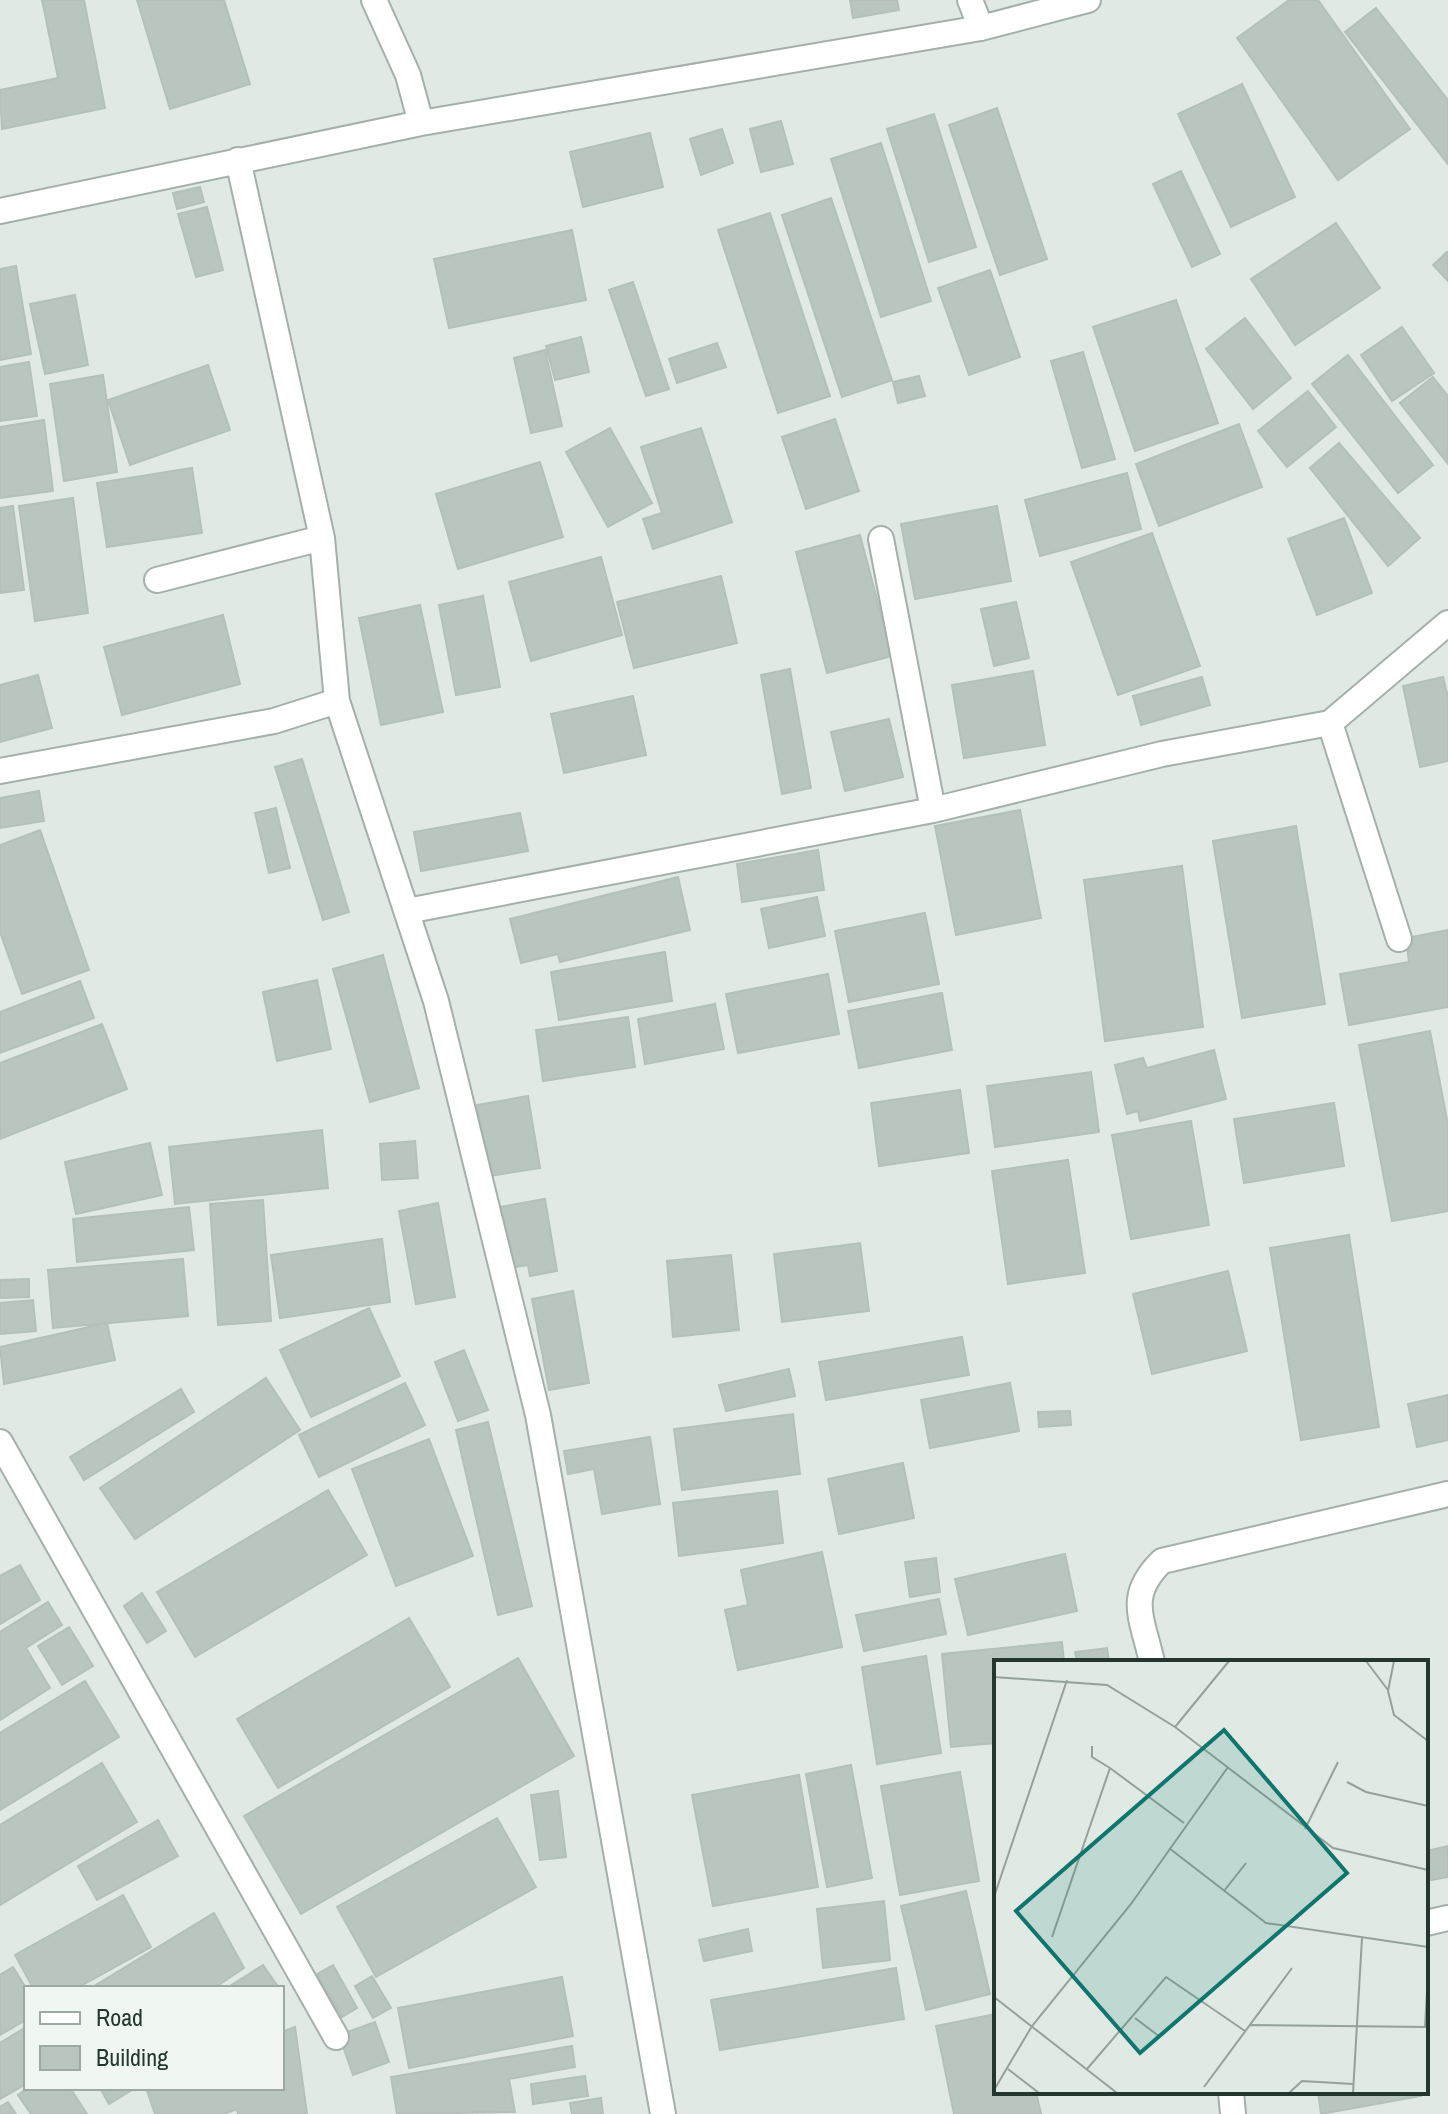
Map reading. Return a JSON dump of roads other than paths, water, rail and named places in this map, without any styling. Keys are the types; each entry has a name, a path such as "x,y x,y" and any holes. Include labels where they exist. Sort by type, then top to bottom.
{"street":[{"path":"374,0 408,75 421,123"},
{"path":"970,0 981,28"},
{"path":"0,211 421,123 981,28 1088,0"},
{"path":"238,160 322,538 337,701 436,1001 538,1415 663,2114"},
{"path":"157,580 322,538"},
{"path":"881,539 933,810"},
{"path":"407,911 933,810 1162,754 1330,723 1448,623"},
{"path":"0,771 274,721 337,701"},
{"path":"1330,723 1399,939"},
{"path":"0,1442 336,2037"},
{"path":"1152,1660 1140,1591 1144,1579 1162,1561 1448,1494"},
{"path":"1428,1923 1448,1918"},
{"path":"1231,2094 1233,2114"}]}
